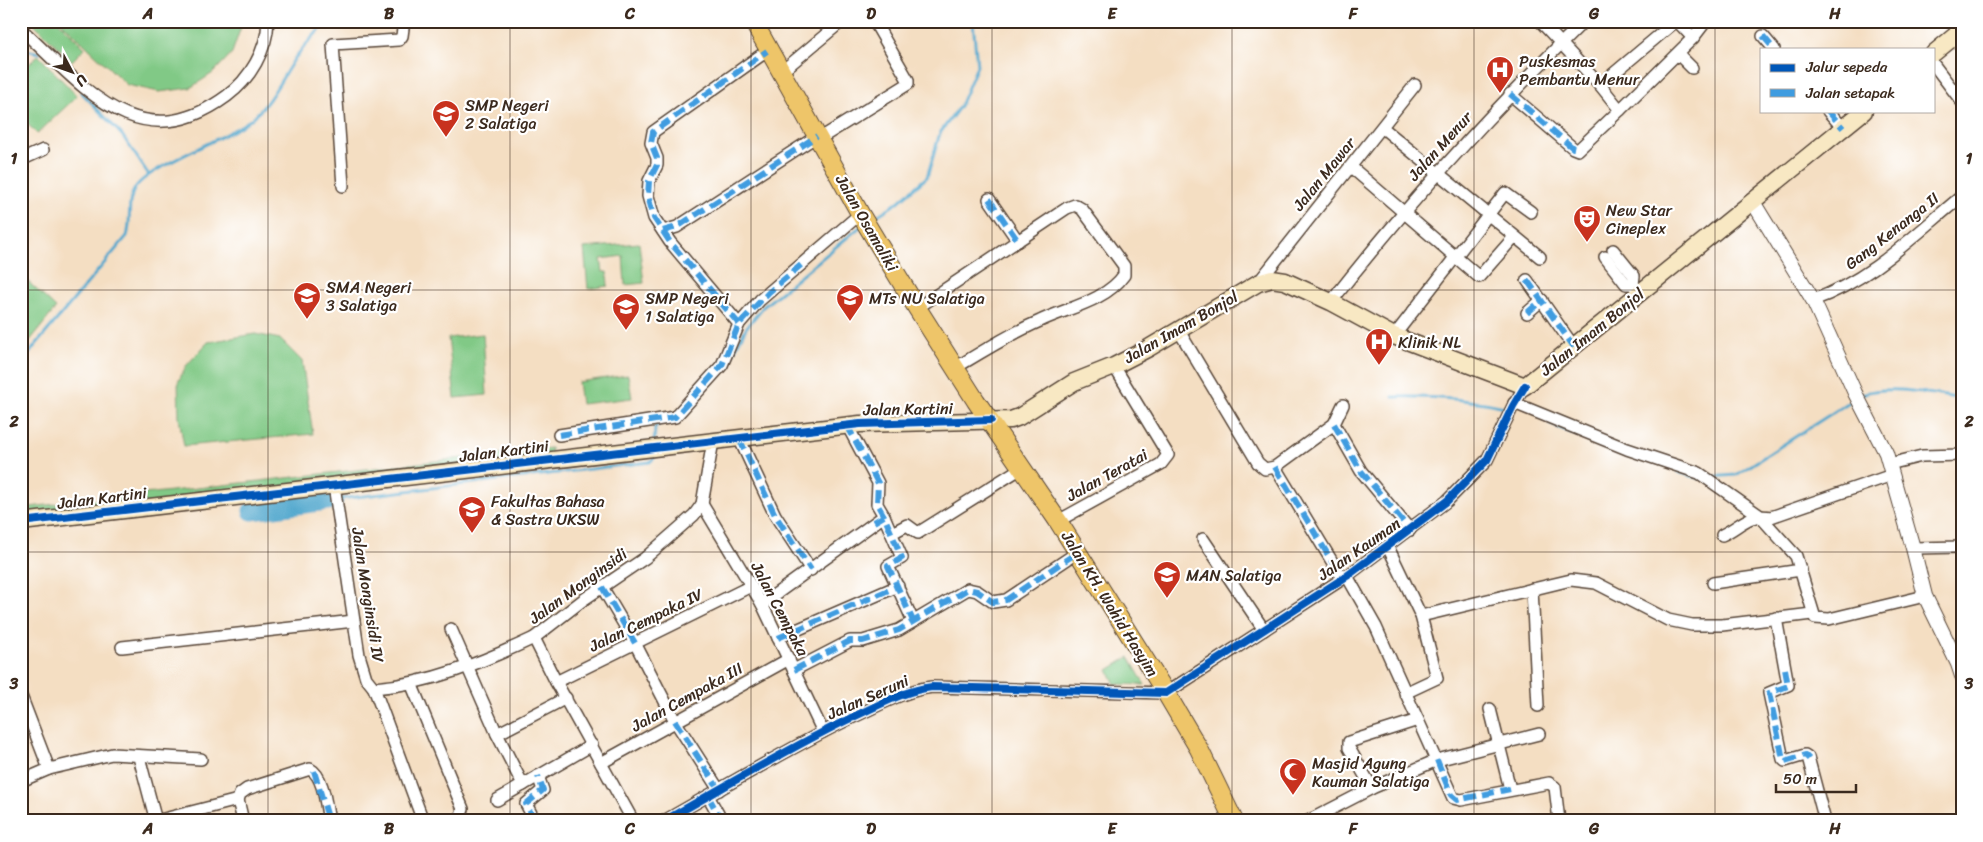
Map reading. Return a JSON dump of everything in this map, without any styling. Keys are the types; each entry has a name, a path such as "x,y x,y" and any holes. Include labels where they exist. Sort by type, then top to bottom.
{"main road":[{"name":"Jalan Osamaliki","path":"752,21 767,51 818,137 863,220 955,368 990,420"},
{"path":"1936,51 1958,28"},
{"name":"Jalan Imam Bonjol","path":"990,420 1011,420 1019,417 1074,382 1114,366 1179,331 1258,283 1272,279 1285,280 1394,336 1525,386 1574,347 1636,289 1753,202 1863,112"},
{"name":"Jalan Kartini","path":"21,522 847,425 990,420"},
{"name":"Jalan KH. Wahid Hasyim","path":"990,420 1078,552 1166,693 1199,749 1234,821"}],"street":[{"path":"21,29 98,99 129,116 159,121 176,120 200,112 233,91 258,60 265,43 268,21"},
{"path":"343,186 332,45 399,40 402,36 404,21"},
{"path":"780,73 842,21"},
{"path":"663,231 677,227 818,137 908,84 908,80 874,21"},
{"path":"1540,21 1600,85 1620,110"},
{"name":"Jalan Menur","path":"1331,302 1437,174 1510,94 1584,21"},
{"path":"1600,85 1676,21 1693,38"},
{"path":"1510,94 1573,148 1578,150 1678,54 1706,21"},
{"path":"1763,36 1773,48"},
{"path":"739,324 654,218 648,196 649,181 657,165 657,158 651,144 653,132 767,51"},
{"path":"1678,54 1692,68"},
{"path":"1936,67 1962,102"},
{"name":"Jalan Mawar","path":"1258,283 1383,128 1415,85"},
{"path":"1829,112 1843,128"},
{"path":"1383,128 1540,257"},
{"path":"21,160 43,150"},
{"path":"1351,167 1455,257 1480,276 1514,237"},
{"path":"1394,336 1507,192 1531,212"},
{"name":"Gang Kenanga II","path":"1812,300 1832,294 1862,277 1962,196"},
{"path":"989,198 1018,241"},
{"path":"1753,202 1812,300 1891,469 1925,596 1961,668"},
{"path":"917,308 1018,241 1075,206 1082,209 1124,266 1124,276 1109,291 1039,321 996,343 955,368"},
{"path":"559,436 674,417 722,365 739,324 769,292 863,220"},
{"path":"1609,254 1634,276 1636,289"},
{"path":"1527,280 1574,347"},
{"path":"1527,313 1542,300"},
{"path":"1179,331 1258,463 1268,469 1275,467 1334,424 1343,405"},
{"name":"Jalan Teratai","path":"1058,521 1161,464 1168,455 1114,366"},
{"name":"Jalan Kauman","path":"1166,693 1388,547 1447,501 1480,468 1525,386"},
{"path":"1512,408 1705,477 1759,515 1796,556 1812,614 1815,618 1829,619 1925,596"},
{"path":"1334,424 1361,472 1410,530"},
{"path":"847,425 878,483 877,504 902,558 888,566 913,621"},
{"path":"739,438 775,515 811,570"},
{"path":"702,504 714,440"},
{"path":"1722,535 1749,518 1759,515 1771,517 1922,456 1962,455"},
{"path":"892,533 907,525 918,533 1023,467"},
{"path":"1275,467 1376,627 1451,795 1457,800 1549,783 1555,788 1559,821"},
{"name":"Jalan Monginsidi IV","path":"334,485 354,621 364,672 374,688 422,821"},
{"name":"Jalan Cempaka","path":"702,504 762,604 823,732"},
{"name":"Jalan Monginsidi","path":"633,821 556,682 534,638 645,558 694,515 702,504"},
{"path":"762,604 884,516"},
{"path":"1203,540 1264,630"},
{"path":"1388,547 1421,616 1437,678 1405,692"},
{"path":"1913,548 1962,547"},
{"path":"794,670 850,641 863,641 899,630 968,589 977,591 993,602 1006,600 1078,552"},
{"path":"1713,583 1801,570"},
{"path":"1421,616 1571,580 1596,583 1668,620 1692,625 1722,625 1812,614"},
{"name":"Jalan Cempaka IV","path":"556,682 751,586"},
{"path":"778,638 898,586"},
{"path":"602,588 635,644 675,721 719,790"},
{"path":"1532,589 1538,706"},
{"path":"1776,618 1788,685 1768,693 1782,759 1784,761 1808,756 1825,821"},
{"path":"122,647 354,621"},
{"path":"451,629 497,734 523,784"},
{"path":"374,688 411,683 467,666 534,638"},
{"name":"Jalan Cempaka III","path":"601,763 789,659"},
{"path":"411,683 463,809 459,821"},
{"name":"Jalan Seruni","path":"664,821 823,732 902,694 932,687 1166,693"},
{"path":"21,696 49,769"},
{"path":"497,734 566,698"},
{"path":"1490,710 1510,789"},
{"path":"1372,788 1349,748 1349,742 1418,720"},
{"path":"1308,821 1372,788 1436,760 1539,734"},
{"path":"497,800 592,745"},
{"path":"21,781 49,769 112,754 202,759"},
{"path":"139,757 161,820 238,800 247,789 310,769 314,771 319,782 329,821"},
{"path":"535,821 526,804 543,790 538,776"},
{"path":"708,796 722,821"},
{"path":"238,800 243,821"},
{"path":"21,810 25,821"}],"green space":[{"path":"37,21 58,21 85,48 72,61 34,24"},
{"path":"60,21 243,21 232,53 213,73 190,88 159,92 127,85"},
{"path":"38,55 77,96 37,134 21,117 21,72"},
{"path":"639,243 644,283 625,285 623,256 601,259 603,272 607,272 608,286 588,289 584,248"},
{"path":"21,275 56,308 21,352"},
{"path":"255,334 280,339 302,361 313,434 184,446 179,418 178,382 186,366 208,342"},
{"path":"483,334 487,395 455,398 448,338"},
{"path":"628,375 632,398 581,404 578,382"},
{"path":"551,448 551,456 21,518 21,508"},
{"path":"1129,657 1145,685 1115,684 1108,670"}],"waterway":[{"path":"21,380 25,360 34,347 127,236 130,205 135,188 155,171 238,128 257,114 264,107 295,58 328,21"},
{"path":"869,221 897,203 927,177 940,133 960,106 977,66 973,21"},
{"path":"21,49 40,53"},
{"path":"81,92 122,135 149,175"},
{"path":"732,355 746,328 763,307 860,227"},
{"path":"1861,394 1873,391 1898,390 1962,399"},
{"path":"1393,397 1451,399 1509,408"},
{"path":"1710,477 1736,475 1854,399"},
{"path":"654,443 655,427 659,424"},
{"path":"1550,424 1602,445"},
{"path":"339,499 650,462 654,458 654,454"},
{"path":"1678,472 1699,478"},
{"path":"252,511 334,500"}],"marked path":[{"path":"1763,36 1773,48"},
{"path":"739,324 670,242 654,218 648,196 649,181 657,165 657,158 651,143 653,132 767,51"},
{"path":"1510,94 1573,148 1580,149"},
{"path":"1829,112 1843,128"},
{"path":"663,231 677,227 817,136"},
{"path":"989,199 1018,241"},
{"path":"559,435 675,417 722,365 739,324 769,292 801,265"},
{"path":"1527,280 1574,347"},
{"path":"1527,313 1542,300"},
{"path":"1334,424 1361,471 1410,530"},
{"path":"847,425 878,483 877,504 884,516"},
{"path":"739,438 775,515 811,570"},
{"path":"1275,467 1342,578"},
{"path":"874,522 884,516 902,558 888,566 913,621"},
{"path":"794,670 850,641 863,641 899,630 968,589 977,591 993,602 1006,600 1078,552"},
{"path":"778,638 898,586"},
{"path":"602,587 635,643"},
{"path":"1785,669 1788,686 1769,693 1783,759 1785,761 1805,755 1809,759"},
{"path":"675,721 719,790"},
{"path":"1437,760 1451,795 1457,800 1510,789"},
{"path":"314,771 329,821"},
{"path":"535,821 526,804 543,790 538,776"},
{"path":"708,796 722,821"},
{"path":"21,810 25,821"}],"cycle path":[{"path":"664,821 827,730 890,700 921,689 932,687 1166,693 1347,576 1447,501 1487,460 1513,406 1525,386"},
{"path":"21,522 860,424 991,420"}],"place":[{"name":"Puskesmas Pembantu Menur","path":"1500,94"},
{"name":"SMP Negeri 2 Salatiga","path":"446,138"},
{"name":"New Star Cineplex","path":"1587,243"},
{"name":"SMA Negeri 3 Salatiga","path":"307,320"},
{"name":"MTs NU Salatiga","path":"850,322"},
{"name":"SMP Negeri 1 Salatiga","path":"626,331"},
{"name":"Klinik NL","path":"1379,366"},
{"name":"Fakultas Bahasa & Sastra UKSW","path":"472,534"},
{"name":"MAN Salatiga","path":"1167,599"},
{"name":"Masjid Agung Kauman Salatiga","path":"1293,796"}]}
